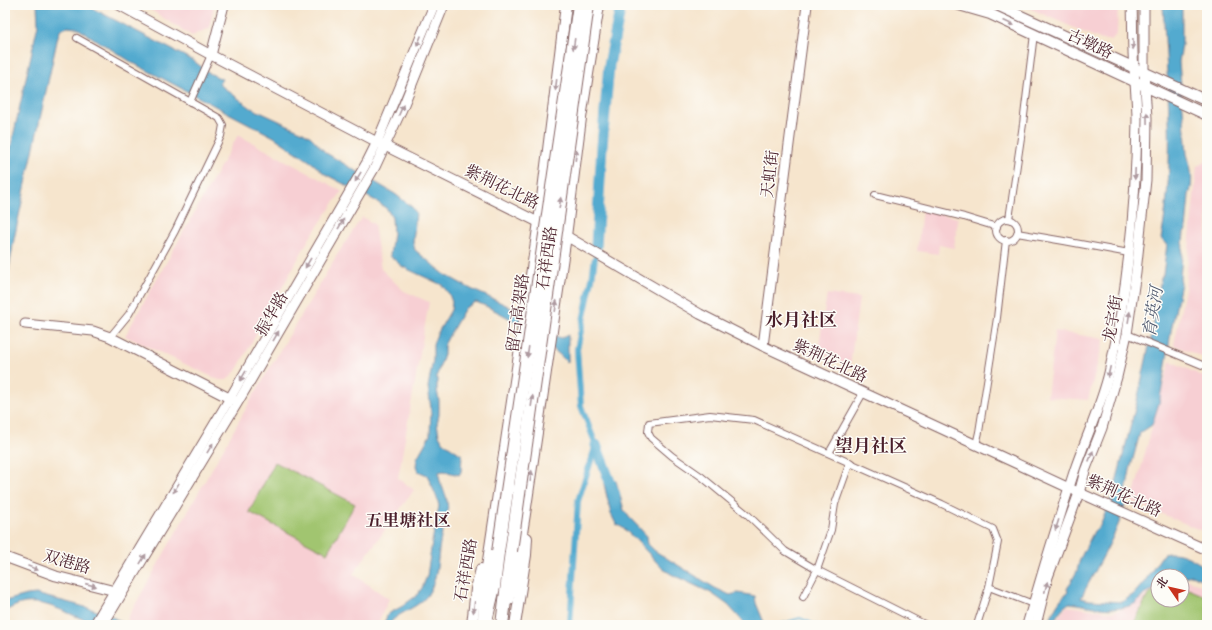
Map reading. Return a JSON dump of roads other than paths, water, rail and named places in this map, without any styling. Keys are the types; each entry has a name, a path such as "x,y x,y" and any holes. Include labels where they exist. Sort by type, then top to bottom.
{"highway":[{"name":"留石高架路","path":"484,625 494,587 579,5"},
{"name":"留石高架路","path":"503,625 511,551 588,5"}],"main road":[{"path":"119,5 211,55 224,5"},
{"name":"振华路","path":"103,625 107,611 118,591 375,167 381,144 434,5"},
{"name":"振华路","path":"234,400 348,193 367,162 381,144 402,109 444,5"},
{"name":"石祥西路","path":"484,625 484,587 496,516 501,473 539,222 566,5"},
{"name":"石祥西路","path":"503,625 515,577 525,514 566,236 581,118 599,5"},
{"name":"天虹街","path":"763,346 807,5"},
{"name":"古墩路","path":"959,5 990,14 1207,115"},
{"name":"古墩路","path":"997,5 1207,101"},
{"name":"龙宇街","path":"1027,625 1040,577 1069,488 1093,425 1109,375 1119,326 1129,253 1136,172 1137,118 1132,5"},
{"name":"龙宇街","path":"1036,625 1048,577 1079,493 1084,471 1102,428 1117,377 1126,334 1136,272 1146,180 1147,118 1144,73 1144,5"},
{"name":"紫荆花北路","path":"211,55 381,144 566,236 700,314 763,346 1079,493 1207,550"},
{"path":"24,324 93,332 110,337 234,400"},
{"name":"石祥西路","path":"472,625 476,589 501,473"},
{"name":"石祥西路","path":"515,625 526,555 527,536 525,514"},
{"name":"双港路","path":"5,557 56,576 118,591"},
{"name":"振华路","path":"94,625 107,611"}],"street":[{"path":"1009,219 1034,34"},
{"path":"77,38 219,118 223,125 221,136 176,231 129,314 110,337"},
{"path":"190,102 211,55"},
{"path":"875,195 964,217 997,227"},
{"path":"1009,219 1012,220 1017,226 1017,233 1013,239 1003,240 998,236 996,230 997,227 1003,220 1009,219"},
{"path":"1017,233 1064,240 1129,253"},
{"path":"976,445 997,318 1006,240"},
{"path":"1126,334 1207,367"},
{"path":"829,453 863,393"},
{"path":"926,625 817,570 785,551 748,515 651,438 648,432 649,423 710,415 754,420 850,462 993,529 998,542 989,587 977,625"},
{"path":"803,597 817,570 831,530 835,504 850,462"},
{"path":"989,587 1033,604"}],"water":[{"path":"37,5 86,5 194,61 209,73 222,79 219,84 251,108 303,132 311,137 326,153 395,194 412,207 416,213 413,242 415,250 444,274 471,289 506,305 558,337 562,338 568,335 568,363 537,336 500,313 476,302 465,308 444,345 444,354 437,375 439,415 437,423 439,435 443,442 462,455 461,472 459,475 444,471 439,472 448,507 440,543 435,577 431,590 423,600 396,617 389,625 383,625 388,614 416,596 422,588 427,576 439,506 427,475 418,471 416,466 417,458 430,435 431,409 428,387 433,360 433,344 451,310 452,302 449,294 442,285 403,267 390,256 393,233 392,218 387,209 376,201 325,174 311,162 274,137 133,63 77,28 68,27 61,29 58,36 14,239 5,293 5,185 11,146 38,24"},
{"path":"1163,5 1182,5 1182,45 1179,62 1187,154 1192,180 1186,230 1184,232 1180,278 1181,283 1159,403 1152,425 1140,433 1130,470 1121,518 1108,547 1081,598 1089,600 1122,602 1134,594 1150,574 1150,592 1142,596 1136,603 1127,607 1111,609 1069,603 1059,612 1053,625 1048,625 1056,607 1068,592 1067,589 1077,571 1080,559 1094,531 1100,526 1113,494 1137,401 1153,328 1167,244 1161,239 1166,210 1168,180 1168,93"},
{"path":"616,481 624,510 647,536 648,544 655,551 715,588 730,595 738,593 755,596 756,603 765,625 746,625 728,605 711,593 671,574 662,568 637,541 623,528 616,524 611,514 604,484"},
{"path":"1163,554 1181,554 1207,568 1207,582 1190,575 1190,568 1154,568"},
{"path":"36,594 95,610 117,619 126,625 95,623 56,608 36,603 25,603 5,611 5,601"}],"waterway":[{"path":"596,247 602,146 609,65 621,5"},
{"path":"570,625 578,501 596,445 581,406 577,349 595,258"},
{"path":"596,445 615,495"},
{"path":"777,625 800,618 817,625"}],"district":[{"name":"水月社区","path":"801,320"},
{"name":"望月社区","path":"871,446"},
{"name":"五里塘社区","path":"408,520"}],"water label":[{"name":"育英河","path":"1153,312"}]}
